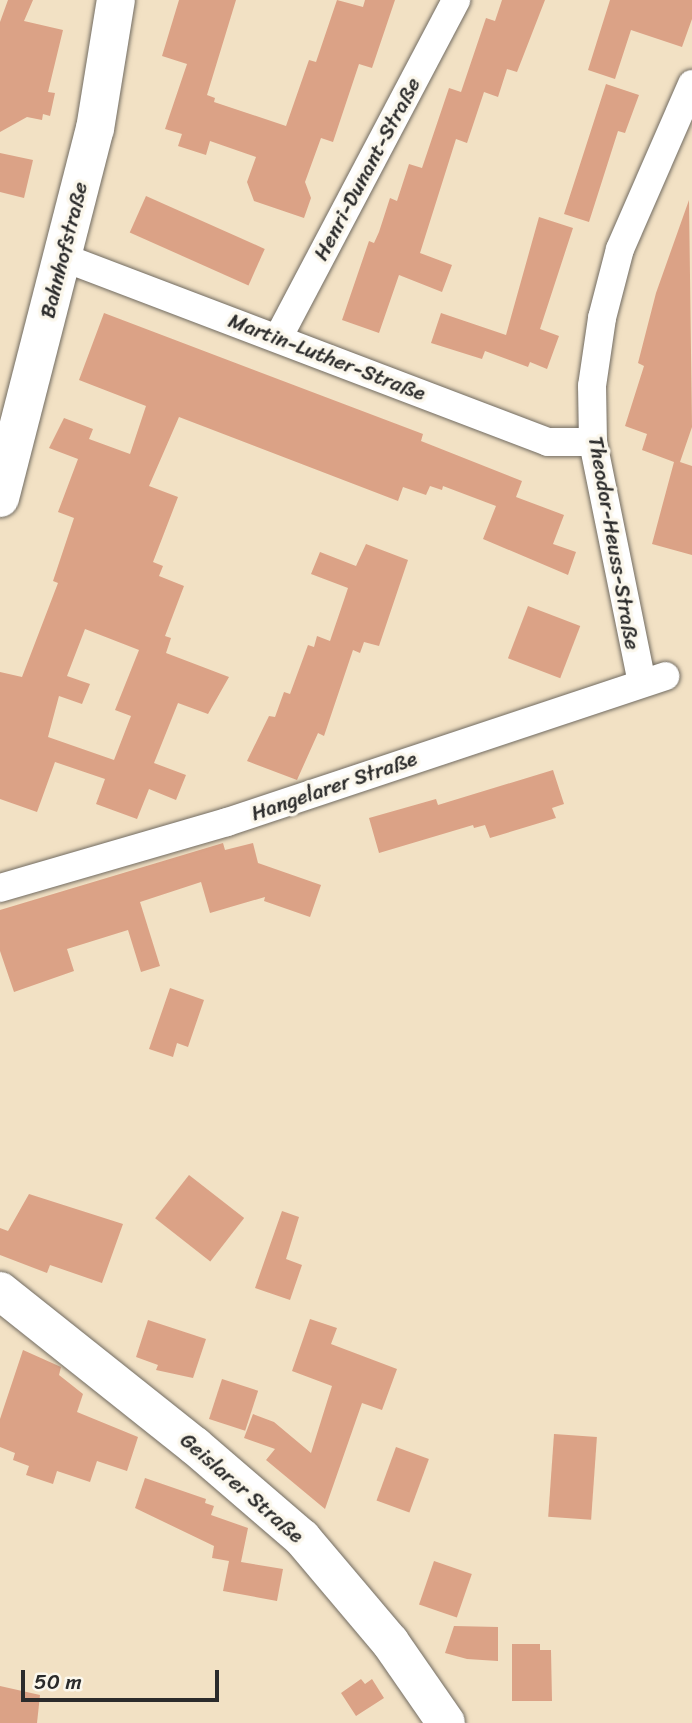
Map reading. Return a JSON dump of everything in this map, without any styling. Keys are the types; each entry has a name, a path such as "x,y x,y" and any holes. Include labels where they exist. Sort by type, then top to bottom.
{"main road":[{"name":"Bahnhofstraße","path":"0,498 4,458 62,257 95,129 116,0"},
{"name":"Geislarer Straße","path":"0,1291 195,1446 302,1538 390,1642 446,1723"}],"street":[{"name":"Henri-Dunant-Straße","path":"278,338 456,0"},
{"name":"Theodor-Heuss-Straße","path":"653,680 593,442 592,386 602,318 620,249 692,84"},
{"name":"Martin-Luther-Straße","path":"62,257 548,442 593,442"},
{"name":"Hangelarer Straße","path":"0,888 227,822 653,680"}],"building":[{"path":"8,0 33,0 24,21 63,30 48,92 55,93 50,116 43,114 42,120 27,117 0,132 0,22"},
{"path":"179,0 236,0 207,95 215,98 214,102 286,126 309,60 316,62 337,0 363,7 365,0 395,0 372,68 359,64 333,142 321,138 305,182 311,198 304,218 254,201 247,182 256,157 210,141 206,155 178,146 182,134 165,129 187,64 162,56"},
{"path":"502,0 545,0 517,72 507,69 498,97 484,92 467,143 456,139 420,253 452,265 442,292 399,275 379,333 342,320 369,241 374,243 390,198 397,201 409,164 422,168 449,88 461,92 486,18 495,21"},
{"path":"610,0 692,0 692,19 682,47 631,30 615,79 588,70"},
{"path":"606,84 639,95 625,133 618,131 589,222 564,214"},
{"path":"0,153 33,160 24,198 0,192"},
{"path":"146,196 265,249 248,285 130,233"},
{"path":"689,200 692,427 680,462 692,466 692,555 652,544 674,462 642,450 647,434 625,426 644,366 638,363 656,293"},
{"path":"539,217 573,228 540,329 559,336 547,369 530,362 528,367 485,351 482,359 431,343 441,313 506,335"},
{"path":"104,313 423,434 421,441 522,481 516,497 564,515 553,544 576,552 568,575 483,539 496,506 443,486 442,490 430,486 426,495 403,487 398,501 179,417 149,486 178,497 153,562 163,566 159,576 184,586 165,636 171,638 166,653 229,677 208,714 178,703 154,763 186,775 176,800 149,789 137,819 96,804 105,779 55,762 37,812 0,799 0,672 22,677 58,583 53,581 74,518 58,512 78,459 49,448 64,418 93,429 89,439 130,454 146,406 79,380","holes":["85,629 139,650 115,710 131,716 114,760 48,737 59,696 82,704 90,684 67,676"]},
{"path":"366,544 408,560 379,646 364,642 360,653 353,650 324,736 318,733 297,780 247,761 269,716 275,717 284,692 290,694 308,645 314,647 317,636 330,641 348,588 311,574 320,552 356,566"},
{"path":"528,606 580,626 560,678 508,658"},
{"path":"553,770 564,804 552,808 556,818 490,838 485,825 474,828 473,825 379,853 369,818 436,799 438,805"},
{"path":"223,843 225,850 253,843 258,863 321,885 310,917 264,901 265,897 210,913 201,882 140,902 160,966 141,972 128,930 67,949 74,971 14,992 0,951 0,910"},
{"path":"170,988 204,1000 188,1047 177,1043 173,1057 149,1049"},
{"path":"189,1175 244,1218 210,1261 155,1218"},
{"path":"29,1194 123,1224 102,1283 50,1265 47,1273 0,1255 0,1228 8,1231"},
{"path":"282,1211 299,1217 286,1259 302,1265 290,1300 255,1288"},
{"path":"310,1319 337,1328 331,1344 397,1369 382,1410 362,1403 325,1509 266,1460 275,1449 244,1438 253,1414 274,1422 311,1453 332,1386 292,1371"},
{"path":"148,1320 206,1339 193,1378 156,1370 158,1365 136,1357"},
{"path":"23,1350 61,1367 59,1375 83,1394 77,1412 138,1437 127,1471 97,1461 90,1482 57,1471 53,1484 26,1475 29,1466 13,1460 15,1453 0,1447 0,1419"},
{"path":"222,1379 258,1391 245,1431 209,1419"},
{"path":"554,1434 597,1437 591,1520 548,1517"},
{"path":"396,1447 429,1459 409,1513 377,1501"},
{"path":"145,1478 206,1499 205,1503 214,1506 211,1515 248,1528 241,1562 283,1569 277,1601 223,1591 229,1561 212,1558 214,1546 135,1508"},
{"path":"434,1561 472,1574 457,1618 419,1604"},
{"path":"454,1626 498,1627 498,1661 467,1659 445,1653"},
{"path":"512,1644 540,1644 540,1650 551,1650 552,1701 512,1701"},
{"path":"361,1679 365,1684 372,1679 384,1698 356,1716 341,1693"},
{"path":"0,1686 40,1695 37,1723 0,1723"}]}
